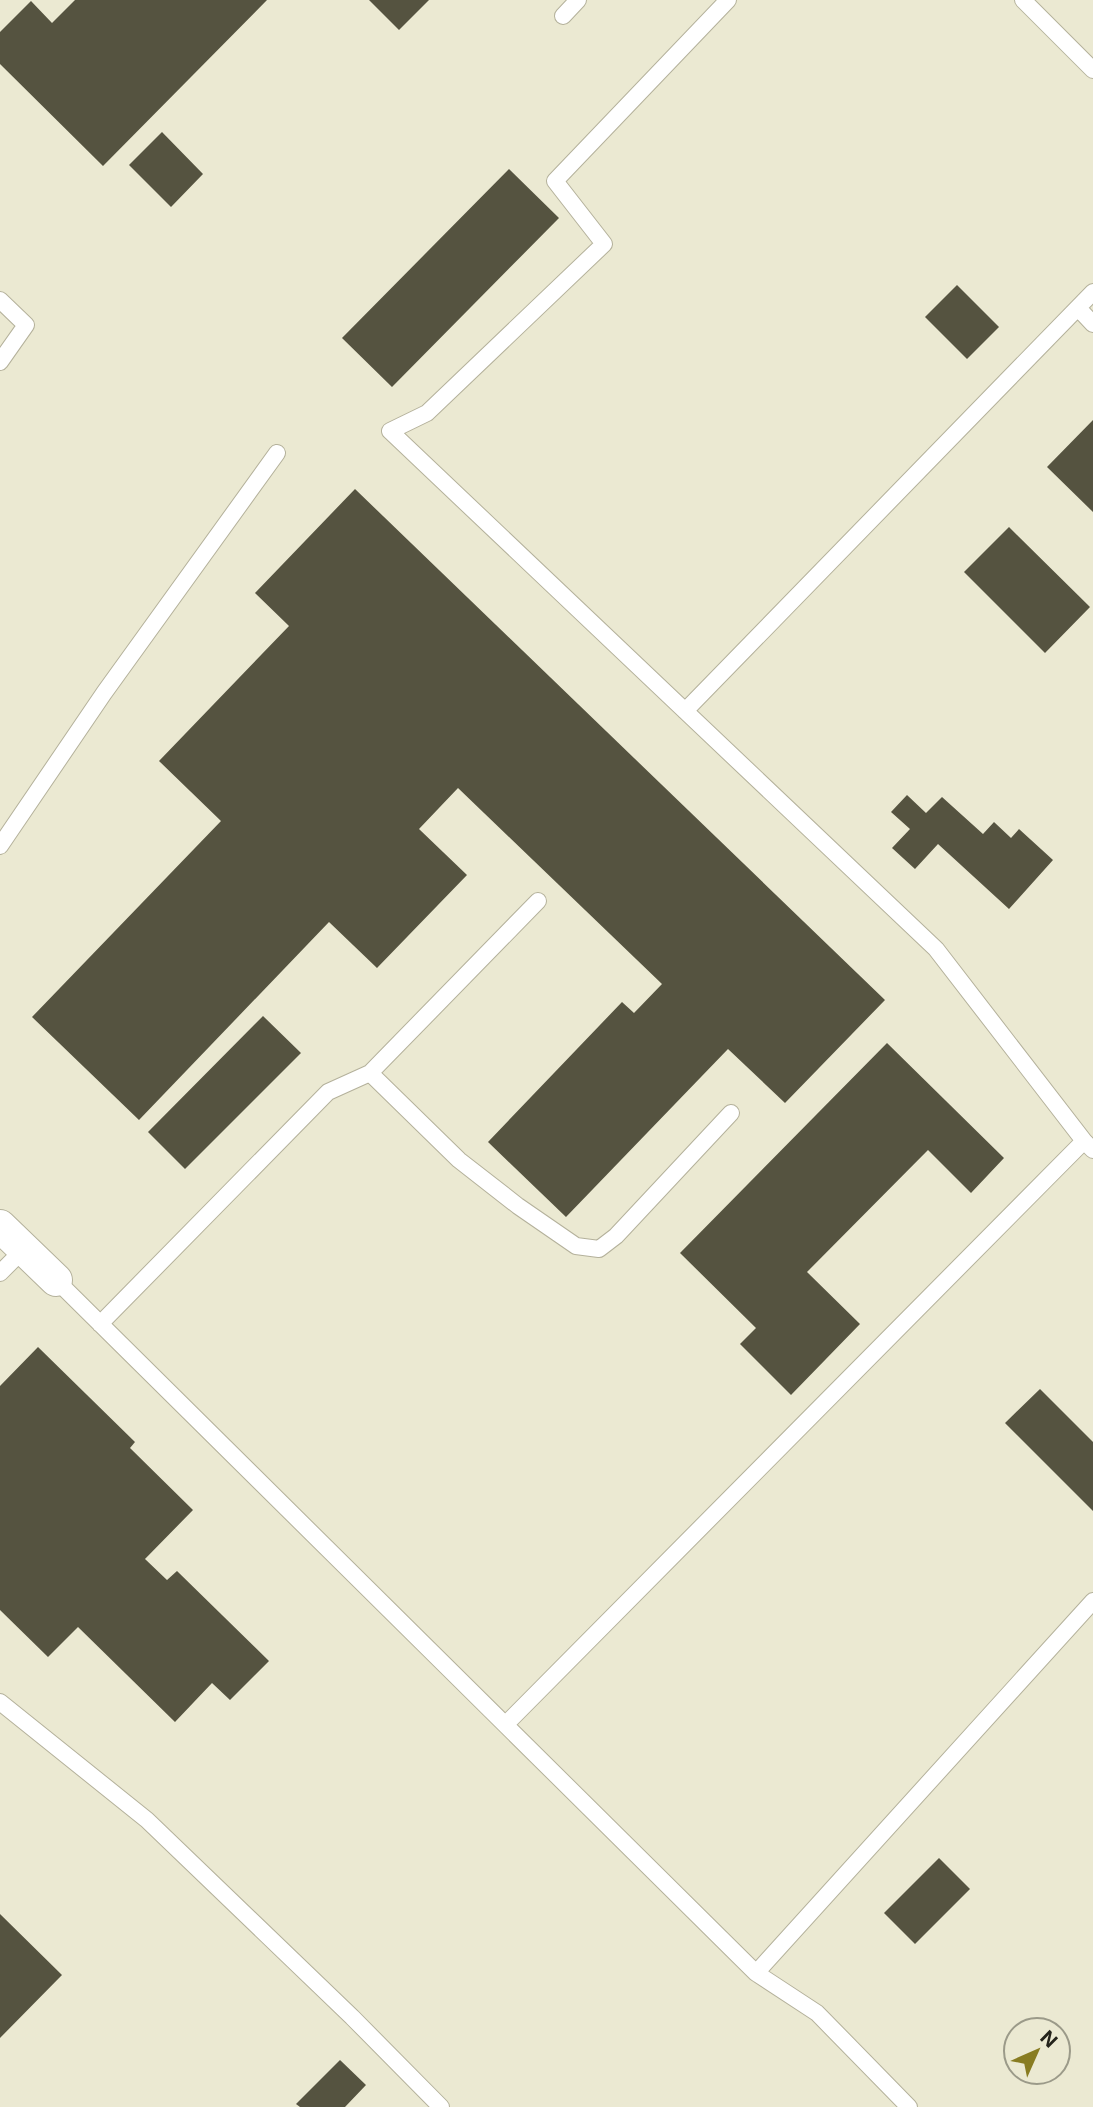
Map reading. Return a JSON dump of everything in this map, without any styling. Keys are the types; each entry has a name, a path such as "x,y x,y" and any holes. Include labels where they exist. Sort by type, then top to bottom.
{"street":[{"path":"0,1226 56,1280"}],"lane":[{"path":"563,16 578,0"},
{"path":"506,1724 1088,1146 936,948 390,431 427,413 604,244 555,181 728,0"},
{"path":"1023,0 1093,71"},
{"path":"685,711 1093,292"},
{"path":"0,300 26,325 0,362"},
{"path":"1078,308 1093,324"},
{"path":"0,846 104,693 277,453"},
{"path":"100,1324 328,1091 370,1073 538,901"},
{"path":"370,1073 459,1160 508,1198 576,1246 599,1249 615,1236 731,1113"},
{"path":"0,1273 24,1249"},
{"path":"56,1280 756,1973 817,2013 909,2107"},
{"path":"756,1973 1093,1601"},
{"path":"0,1702 147,1820 352,2017 441,2107"}],"building":[{"path":"75,0 267,0 103,166 0,64 0,32 31,1 52,23"},
{"path":"369,0 429,0 399,30"},
{"path":"162,132 203,174 171,207 129,165"},
{"path":"509,169 559,218 392,387 342,338"},
{"path":"957,285 999,327 967,359 925,317"},
{"path":"1093,420 1093,512 1047,467"},
{"path":"355,489 885,1000 785,1103 728,1049 566,1217 488,1142 622,1002 634,1013 662,984 458,788 419,829 467,875 377,968 329,922 139,1120 32,1017 221,821 159,761 289,626 255,593"},
{"path":"1009,527 1090,607 1045,653 964,572"},
{"path":"907,795 926,813 942,797 983,834 994,822 1011,838 1019,829 1053,860 1009,909 938,844 915,869 892,848 910,829 891,812"},
{"path":"263,1016 301,1053 185,1169 148,1132"},
{"path":"887,1043 1004,1158 971,1193 928,1150 807,1272 860,1324 791,1395 740,1344 756,1328 680,1253"},
{"path":"38,1347 135,1442 130,1448 193,1510 145,1559 167,1580 177,1571 269,1661 230,1700 212,1683 175,1722 78,1627 48,1657 0,1610 0,1386"},
{"path":"1040,1389 1093,1442 1093,1511 1005,1423"},
{"path":"939,1858 970,1889 915,1944 884,1913"},
{"path":"0,1914 62,1975 0,2038"},
{"path":"340,2060 366,2085 345,2107 300,2107 296,2104"}]}
